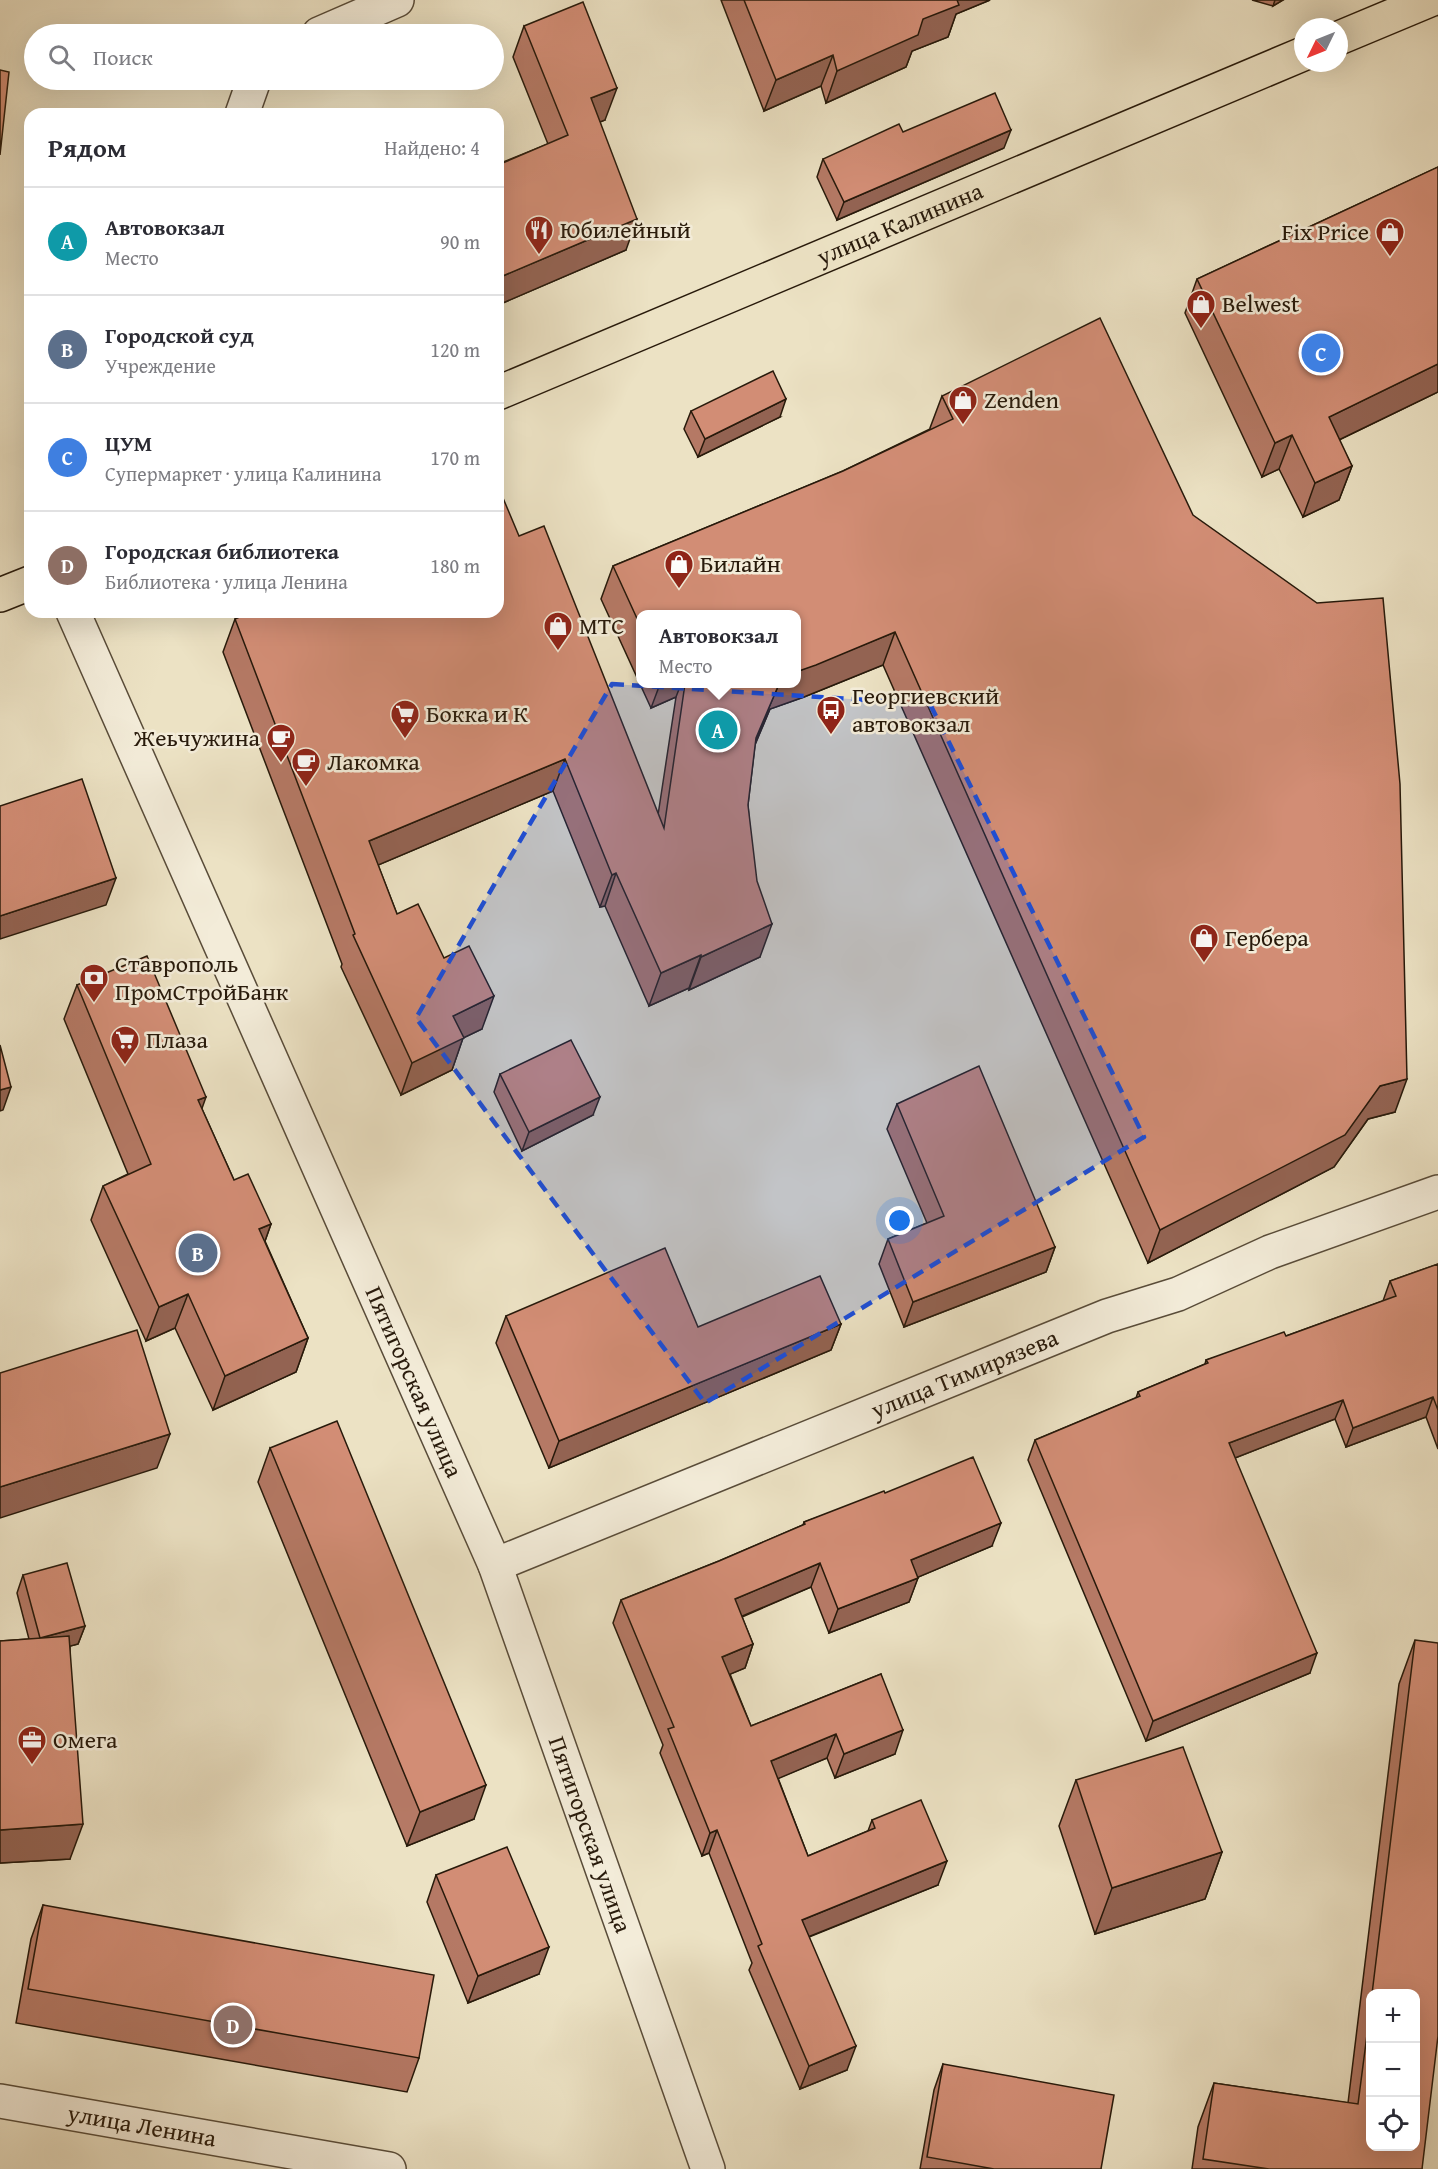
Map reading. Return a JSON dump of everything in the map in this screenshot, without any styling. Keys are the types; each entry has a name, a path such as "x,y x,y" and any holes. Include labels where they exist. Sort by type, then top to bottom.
{"main road":[{"path":"1348,34 1430,0"},
{"name":"улица Калинина","path":"504,390 1294,58"},
{"path":"0,595 24,585"}],"street":[{"path":"341,24 397,0"},
{"path":"244,108 250,90"},
{"name":"Пятигорская улица","path":"76,618 495,1565 708,2169"},
{"name":"улица Тимирязева","path":"495,1565 1107,1316 1179,1294 1270,1252 1438,1192"},
{"name":"улица Ленина","path":"0,2101 389,2169"}],"highlighted area":[{"path":"612,684 930,704 1144,1137 705,1403 416,1018"}],"building":[{"path":"744,0 957,0 959,5 923,19 918,35 837,71 833,55 776,80"},
{"path":"583,2 617,88 591,98 637,219 504,275 504,162 568,135 524,26"},
{"path":"0,70 9,72 0,155"},
{"path":"995,93 1011,130 844,202 823,159 899,124 903,132"},
{"path":"1438,167 1438,364 1329,417 1352,466 1315,483 1292,435 1275,443 1197,279"},
{"name":"Гербера","path":"1100,318 1193,515 1317,603 1383,598 1400,784 1407,1079 1380,1086 1345,1135 1160,1230 895,632 801,670 801,610 636,610 636,616 613,566 843,471 953,419 942,396"},
{"path":"773,371 786,399 705,439 691,411"},
{"path":"504,500 519,536 544,526 664,828 684,688 777,688 756,738 748,805 757,881 772,924 661,973 616,873 612,875 565,759 369,841 397,914 418,904 444,958 469,946 494,996 453,1016 464,1038 412,1063 353,935 355,934 235,619 504,618"},
{"path":"82,779 116,878 0,916 0,806"},
{"path":"147,956 206,1097 198,1100 234,1180 248,1174 271,1224 259,1229 308,1338 225,1376 188,1294 159,1307 103,1186 151,1164 77,985"},
{"path":"571,1040 600,1097 529,1132 500,1074"},
{"path":"0,1045 11,1087 0,1090"},
{"path":"979,1066 1055,1247 913,1302 888,1239 944,1216 897,1104"},
{"path":"665,1248 698,1327 820,1276 841,1324 559,1441 506,1316"},
{"path":"1438,1264 1438,1410 1433,1397 1353,1428 1343,1400 1229,1443 1317,1653 1153,1721 1035,1440 1140,1396 1138,1392 1208,1363 1206,1360 1284,1332 1286,1336 1396,1296 1390,1281"},
{"path":"137,1330 170,1434 0,1487 0,1373"},
{"path":"337,1421 486,1785 420,1812 270,1448"},
{"path":"973,1457 1001,1523 911,1560 918,1578 838,1609 820,1563 735,1599 753,1644 722,1657 751,1726 881,1674 903,1730 844,1754 836,1734 771,1761 808,1856 875,1828 872,1820 921,1800 947,1861 802,1920 856,2046 809,2066 758,1946 762,1944 717,1830 710,1833 668,1729 674,1727 621,1600 719,1561 805,1524 804,1522 884,1491 885,1493"},
{"path":"67,1563 85,1626 40,1638 23,1575"},
{"name":"Омега","path":"69,1636 83,1824 0,1830 0,1641"},
{"path":"1415,1640 1438,1643 1438,2036 1422,2169 1269,2169 1203,2159 1214,2083 1358,2104 1366,2042 1366,2151 1420,2151 1420,1989 1373,1989"},
{"path":"1183,1747 1222,1852 1112,1888 1076,1780"},
{"path":"507,1847 549,1947 478,1976 436,1875"},
{"path":"43,1905 434,1975 419,2058 28,1989"},
{"path":"943,2064 1114,2095 1101,2169 994,2169 927,2157"}],"place":[{"name":"Юбилейный","path":"539,256"},
{"name":"Fix Price","path":"1390,258"},
{"name":"Belwest","path":"1201,330"},
{"name":"ЦУМ","path":"1321,353"},
{"name":"Zenden","path":"963,426"},
{"name":"Билайн","path":"679,590"},
{"name":"МТС","path":"558,652"},
{"name":"Автовокзал","path":"718,730"},
{"name":"Георгиевский автовокзал","path":"831,736"},
{"name":"Бокка и К","path":"405,740"},
{"name":"Жеьчужина","path":"281,764"},
{"name":"Лакомка","path":"306,788"},
{"name":"Гербера","path":"1204,964"},
{"name":"Ставрополь ПромСтройБанк","path":"94,1004"},
{"name":"Плаза","path":"125,1066"},
{"name":"Городской суд","path":"198,1253"},
{"name":"Омега","path":"32,1766"},
{"name":"Городская библиотека","path":"233,2025"}]}
